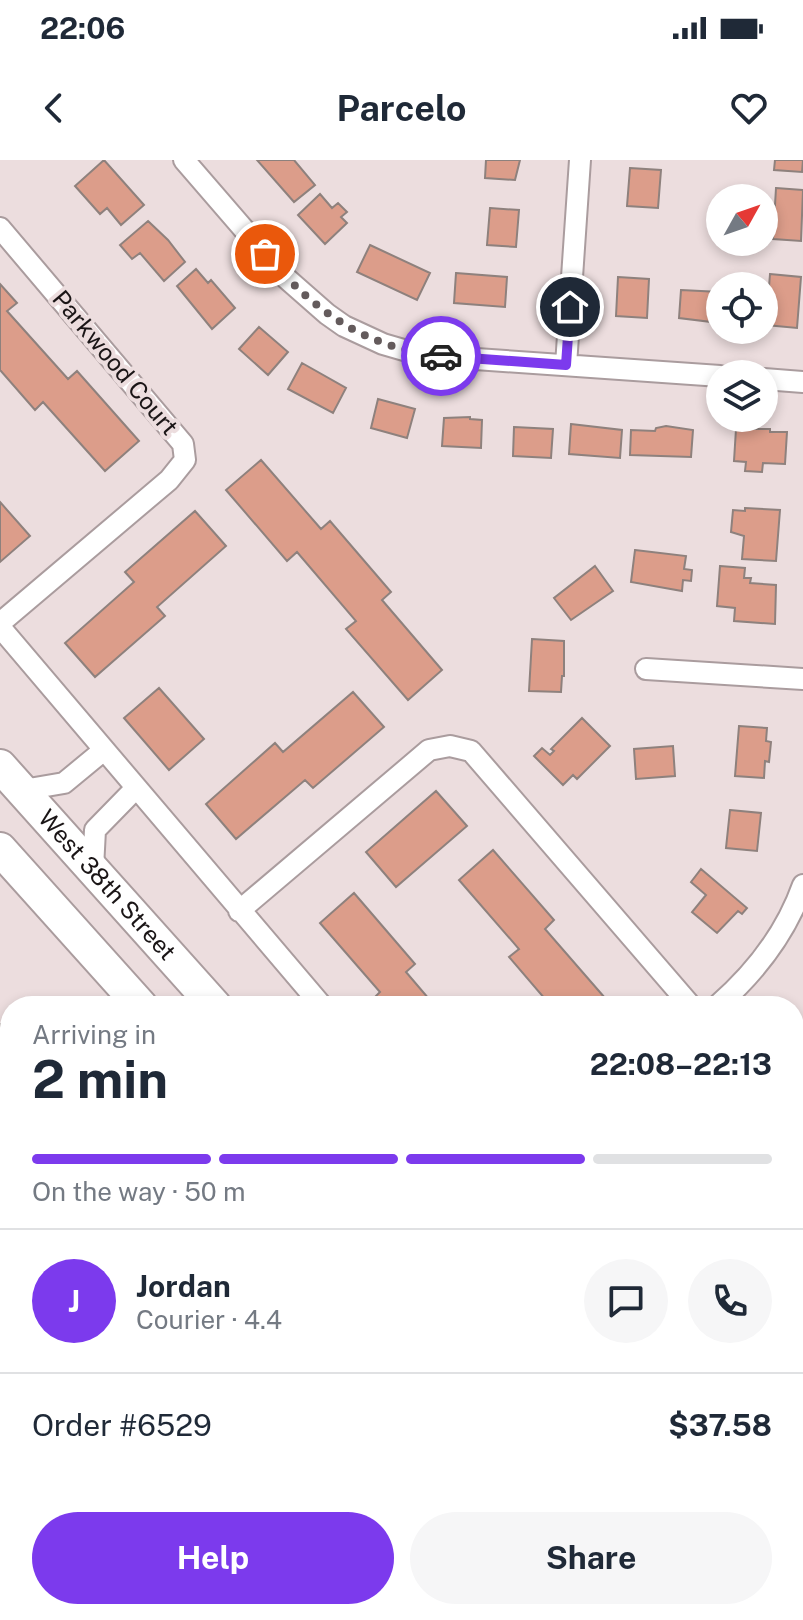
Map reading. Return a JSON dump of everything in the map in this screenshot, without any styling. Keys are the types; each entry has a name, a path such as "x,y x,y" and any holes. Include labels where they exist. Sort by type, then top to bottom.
{"main road":[{"name":"West 38th Street","path":"0,766 206,996"},
{"path":"0,849 132,996"}],"street":[{"path":"184,160 293,286 344,326 383,344 414,353 706,375"},
{"path":"566,365 580,160"},
{"name":"Parkwood Court","path":"0,228 183,444 185,460 169,480 0,625"},
{"path":"778,380 803,382"},
{"path":"0,625 313,996"},
{"path":"646,669 803,679"},
{"path":"239,911 429,750 450,746 471,751 682,996"},
{"path":"23,790 64,783 104,750"},
{"path":"93,868 95,830 136,788"},
{"path":"729,996 768,952 803,885"}],"building":[{"path":"104,160 144,205 121,225 107,208 100,214 75,186"},
{"path":"257,160 294,160 315,185 294,202"},
{"path":"486,160 520,160 515,180 485,178"},
{"path":"775,160 803,160 802,172 774,170"},
{"path":"630,168 661,170 658,208 627,206"},
{"path":"778,188 803,190 801,241 778,239"},
{"path":"320,194 332,208 338,203 347,212 341,217 347,223 325,244 298,215"},
{"path":"490,208 519,210 516,247 487,245"},
{"path":"148,221 185,262 164,281 140,253 132,259 120,245"},
{"path":"370,245 430,273 417,300 357,272"},
{"path":"196,269 208,283 211,280 235,308 212,329 177,286"},
{"path":"456,273 507,277 505,307 454,303"},
{"path":"778,275 801,277 797,328 778,326"},
{"path":"618,277 649,279 647,318 616,316"},
{"path":"0,284 17,303 7,311 68,379 77,371 139,441 105,471 43,402 35,410 0,370"},
{"path":"681,290 706,291 706,321 679,318"},
{"path":"259,327 288,352 268,375 239,349"},
{"path":"302,363 346,388 333,413 288,389"},
{"path":"378,399 415,409 407,438 371,428"},
{"path":"444,418 482,420 481,448 442,446"},
{"path":"571,424 622,430 620,458 569,454"},
{"path":"666,426 693,430 691,457 630,455 631,430 655,431"},
{"path":"514,427 553,429 551,458 513,456"},
{"path":"736,432 787,432 785,464 763,463 762,472 745,471 746,462 734,461"},
{"path":"261,460 321,529 330,521 391,592 382,600 442,670 408,700 346,629 356,621 297,552 287,561 226,490"},
{"path":"0,502 30,536 0,562"},
{"path":"745,508 780,510 776,561 742,559 744,536 731,532 733,510 745,511"},
{"path":"195,511 226,546 157,607 165,616 95,677 65,643 134,582 125,572"},
{"path":"635,550 686,556 684,569 692,570 691,581 683,580 682,591 631,582"},
{"path":"595,566 613,591 571,620 554,598"},
{"path":"720,566 745,568 744,578 751,578 750,583 776,585 775,624 734,621 735,608 717,606"},
{"path":"532,639 564,641 561,692 529,691"},
{"path":"159,688 204,739 169,770 124,718"},
{"path":"353,692 384,727 313,788 305,780 236,839 206,804 275,743 283,752"},
{"path":"582,718 610,746 577,779 573,775 563,785 534,756 542,748 550,755 554,751 551,749"},
{"path":"739,726 767,728 766,741 771,742 764,778 735,776"},
{"path":"673,746 675,776 636,779 634,749"},
{"path":"436,791 467,826 396,887 366,852"},
{"path":"730,810 761,813 757,851 726,848"},
{"path":"493,850 554,920 545,929 603,996 542,996 509,957 519,949 459,880"},
{"path":"701,869 747,908 742,914 738,911 717,933 692,912 706,895 691,882"},
{"path":"354,893 415,964 406,972 426,996 376,996 380,992 320,923"}],"way so far":[{"path":"265,254 301,293 344,326 383,344 414,353 441,356"}],"route":[{"path":"441,356 566,365 570,307"}]}
